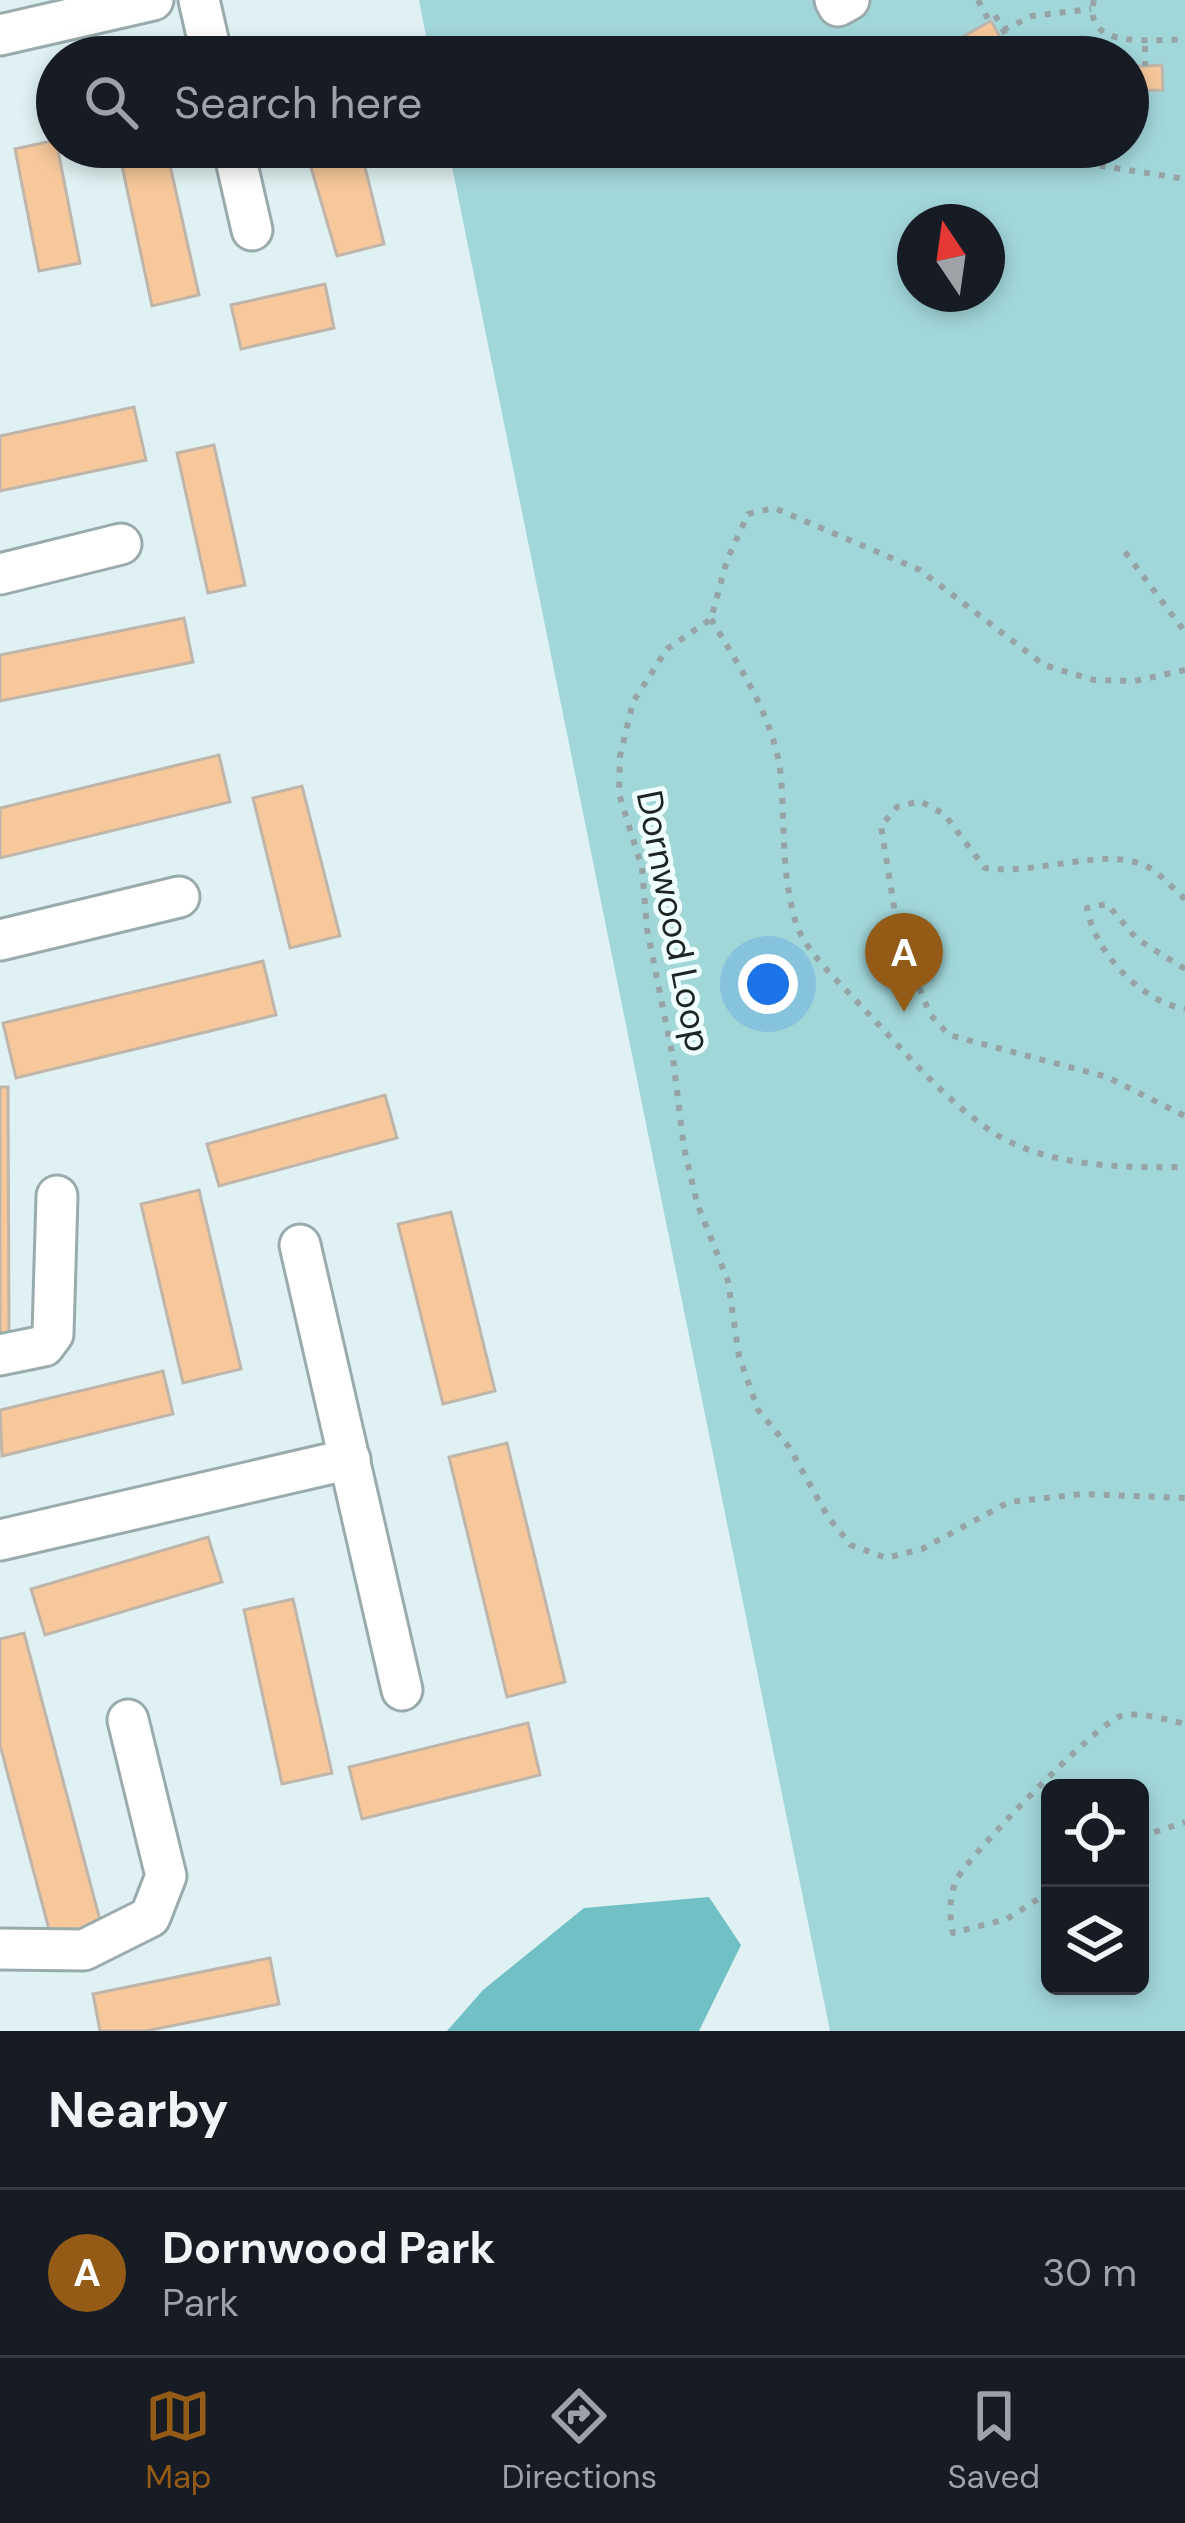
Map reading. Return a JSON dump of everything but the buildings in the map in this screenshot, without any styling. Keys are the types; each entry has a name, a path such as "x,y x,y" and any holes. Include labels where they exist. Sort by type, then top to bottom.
{"street":[{"path":"0,35 153,0"},
{"path":"200,0 208,36"},
{"path":"836,0 838,6 849,0"},
{"path":"238,168 252,230"},
{"path":"0,574 121,544"},
{"path":"0,940 179,898"},
{"path":"0,1355 44,1346 53,1334 57,1196"},
{"path":"300,1245 402,1690"},
{"path":"0,1540 350,1460"},
{"path":"0,1949 83,1950 150,1917 166,1876 128,1720"}],"path":[{"path":"978,0 988,19 994,15 1006,36"},
{"path":"1003,30 1032,16 1093,4 1101,32 1115,36"},
{"path":"1149,44 1185,40"},
{"path":"1119,168 1185,178"},
{"path":"1185,670 1135,681 1094,680 1044,665 920,570 774,508 748,514 711,619 758,699 781,773 783,863 797,929 852,996 916,1064 998,1136 1062,1158 1122,1167 1185,1167"},
{"path":"1125,552 1185,632"},
{"name":"Dornwood Loop","path":"711,619 667,650 633,703 620,756 619,794 642,868 647,929 673,1058 684,1148 697,1203 728,1281 739,1356 758,1410 789,1447 828,1517 851,1545 886,1558 922,1550 1010,1502 1104,1493 1185,1498"},
{"path":"1185,899 1148,867 1108,857 1020,873 985,868 944,814 920,801 897,807 881,826 899,938 930,1014 949,1035 1107,1077 1185,1116"},
{"path":"1185,969 1137,939 1107,904 1087,908 1091,931 1124,974 1168,1006 1185,1009"},
{"path":"1041,1897 1007,1919 953,1933 949,1915 957,1879 1003,1823 1061,1769 1085,1736 1123,1715 1185,1724"},
{"path":"1149,1834 1185,1822"}],"shaded area":[{"path":"419,0 1185,0 1185,2031 830,2031 452,168 1149,168 1149,36 426,36"},
{"path":"709,1897 741,1945 699,2031 447,2031 483,1990 584,1908"}],"place":[{"name":"Dornwood Park","path":"904,1012"}]}
